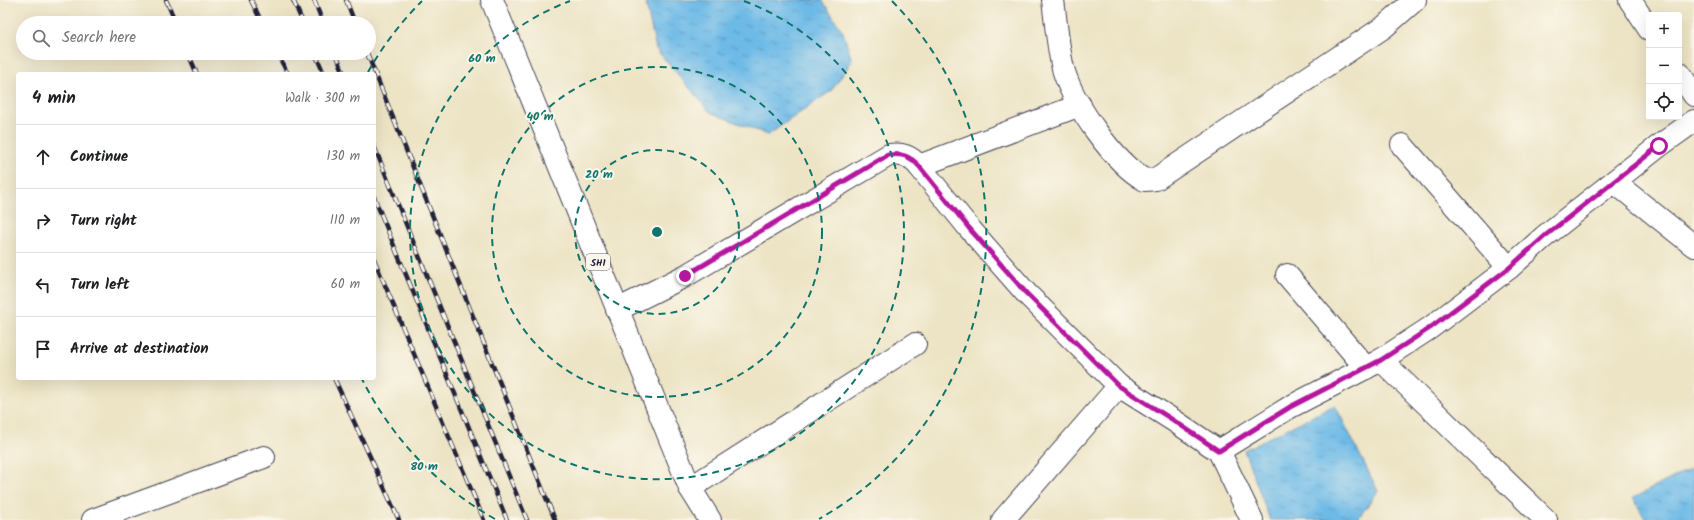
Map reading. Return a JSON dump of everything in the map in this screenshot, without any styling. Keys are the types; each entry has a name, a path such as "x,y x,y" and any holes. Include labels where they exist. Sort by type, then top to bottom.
{"street":[{"name":"SH1","path":"492,0 690,488 710,520"},
{"path":"1053,0 1064,72 1080,105 1088,120 1124,166 1145,180 1156,179 1384,27 1415,0"},
{"path":"1630,0 1646,24"},
{"path":"1682,77 1694,95"},
{"path":"919,166 1080,105"},
{"path":"1219,451 1290,407 1373,364 1442,319 1509,268 1545,236 1659,146 1694,121"},
{"path":"1402,145 1509,268"},
{"path":"617,310 685,276 888,155 899,153 911,158 919,166 969,228 1026,293 1119,386 1219,451 1252,520"},
{"path":"1614,182 1694,246"},
{"path":"1287,275 1373,364 1546,520"},
{"path":"690,488 915,344"},
{"path":"1003,520 1119,386"},
{"path":"93,520 264,457"}],"water":[{"path":"645,0 822,0 843,32 852,61 831,91 768,135 710,112 656,49"},
{"path":"1335,405 1378,491 1357,520 1270,520 1244,450"},
{"path":"1694,467 1694,520 1646,520 1633,498"}],"railway":[{"path":"166,0 173,16"},
{"path":"251,0 259,16"},
{"path":"293,0 300,16"},
{"path":"314,0 320,16"},
{"path":"346,0 352,16"},
{"path":"191,60 196,72"},
{"path":"281,60 287,72"},
{"path":"318,60 323,72"},
{"path":"339,60 343,72"},
{"path":"370,60 375,72"},
{"path":"376,75 555,520"},
{"path":"376,151 527,520"},
{"path":"376,202 507,520"},
{"path":"376,264 484,520"},
{"path":"335,380 399,520"}],"route":[{"path":"685,276 888,155 899,153 911,158 919,166 969,228 1026,293 1119,386 1219,451 1290,407 1381,360 1430,328 1509,268 1545,236 1659,146"}]}
